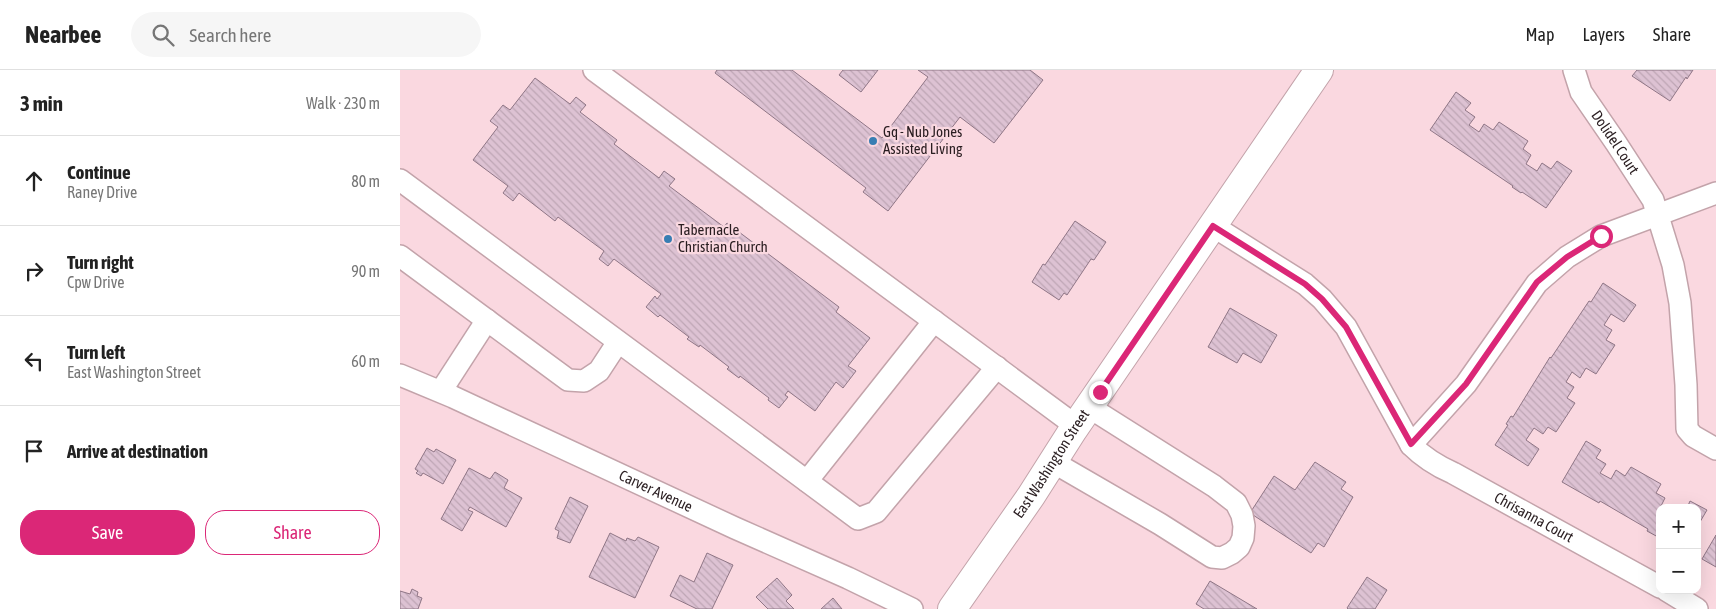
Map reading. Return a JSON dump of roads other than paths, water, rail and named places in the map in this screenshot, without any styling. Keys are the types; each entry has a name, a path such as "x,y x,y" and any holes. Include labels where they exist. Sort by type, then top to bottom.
{"main road":[{"name":"East Washington Street","path":"952,609 1026,504 1319,70"}],"street":[{"path":"594,70 997,367 1083,417 1206,481 1236,503 1242,514 1243,538 1239,547 1232,553 1222,558 1212,557 1160,524 1053,462"},
{"name":"Dolidel Court","path":"1574,70 1580,92 1616,143 1647,192 1658,215"},
{"path":"400,180 858,519 876,512 997,367"},
{"path":"1411,444 1466,384 1537,282 1567,257 1601,236 1716,193"},
{"path":"1658,215 1673,265 1680,304 1687,429 1693,436 1716,449"},
{"name":"Chrisanna Court","path":"1213,226 1305,284 1322,299 1346,327 1411,444 1435,466 1454,473 1656,585"},
{"path":"400,256 568,380 584,381 599,371 618,342"},
{"path":"441,391 487,320"},
{"path":"807,481 934,321"},
{"name":"Carver Avenue","path":"400,375 441,391 912,609"},
{"path":"1673,594 1697,609"}],"place":[{"name":"Gq - Nub Jones Assisted Living","path":"873,141"},
{"name":"Tabernacle Christian Church","path":"668,239"}]}
